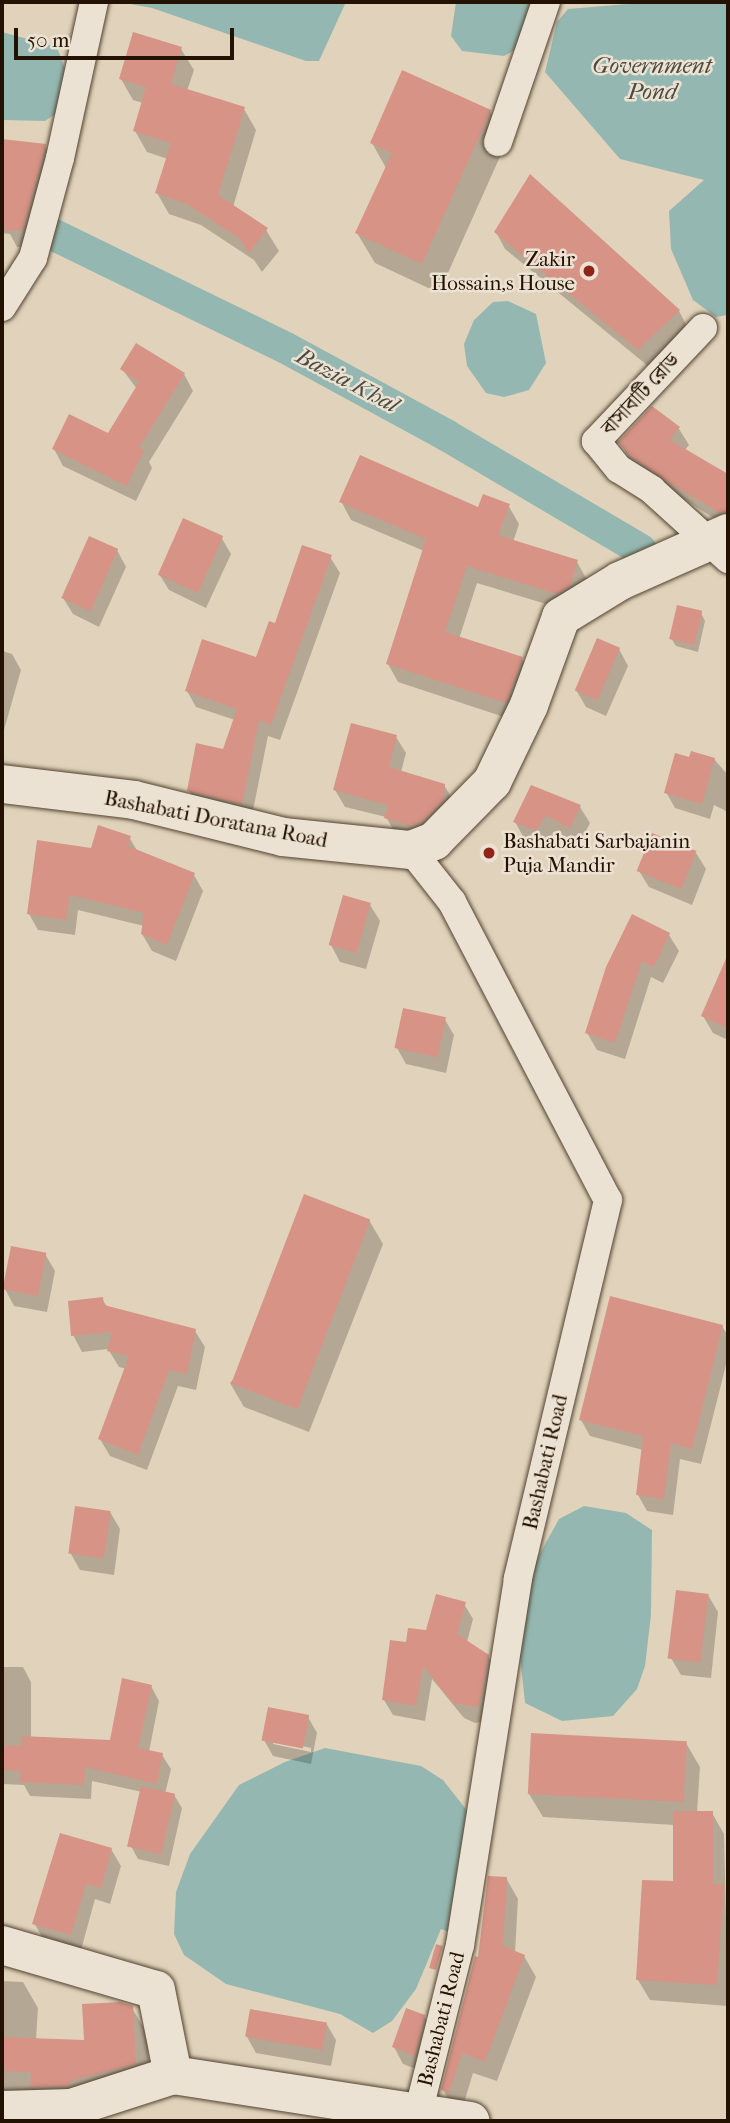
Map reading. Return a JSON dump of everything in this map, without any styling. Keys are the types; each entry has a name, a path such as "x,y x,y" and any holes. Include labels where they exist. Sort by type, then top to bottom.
{"street":[{"path":"2,307 33,258 60,158 93,2"},
{"path":"498,142 546,2"},
{"name":"বাসাবাটি রোড","path":"703,328 596,441 619,469 652,490 712,547"},
{"path":"411,850 435,841 492,782 529,705 561,617 620,581 712,547"},
{"name":"Bashabati Doratana Road","path":"2,784 134,800 283,837 411,850"},
{"name":"Bashabati Road","path":"411,850 452,902 608,1200 517,1579 461,1937 417,2119"},
{"path":"2,1945 156,1990 173,2075"},
{"path":"2,2110 71,2108 173,2075 417,2119 470,2121"}],"water":[{"path":"119,2 346,2 319,61 306,61 152,8"},
{"path":"456,2 533,2 517,49 504,56 462,51 451,36"},
{"name":"Government Pond","path":"652,2 728,2 728,315 716,317 693,300 671,249 669,211 704,180 620,159 545,72 557,22 568,9"},
{"path":"2,32 57,47 70,83 60,111 45,121 2,120"},
{"path":"508,301 536,314 546,363 529,390 504,397 486,393 467,366 464,344 474,320 493,302"},
{"path":"584,1506 626,1513 652,1530 651,1615 645,1666 637,1689 613,1716 562,1721 525,1703 520,1656 528,1575 559,1519"},
{"path":"325,1748 421,1766 443,1780 469,1813 461,1937 441,1929 416,1989 392,2021 373,2033 340,2014 226,1984 184,1955 174,1934 176,1892 190,1854 239,1785 285,1762"}],"building":[{"path":"133,32 182,47 171,84 245,107 218,195 268,228 249,253 240,239 187,204 155,193 171,143 133,131 146,87 119,79"},
{"path":"402,70 491,110 422,264 355,233 392,153 370,143"},
{"path":"2,139 46,144 23,230 2,231"},
{"name":"Zakir Hossain,s House","path":"530,174 680,310 638,350 494,232"},
{"path":"136,343 185,373 139,448 144,450 127,486 52,449 69,414 108,433 139,382 120,369"},
{"path":"652,406 680,427 670,440 728,474 728,511 720,513 668,482 630,456 618,442"},
{"path":"360,455 478,507 483,494 510,504 498,535 578,560 570,586 557,594 467,566 445,632 523,657 506,703 386,664 426,539 339,502"},
{"path":"183,518 223,536 198,593 158,575"},
{"path":"89,536 118,549 91,611 61,598"},
{"path":"302,545 332,555 271,725 259,720 242,804 187,791 196,743 223,749 237,709 185,691 202,639 256,657 269,621 275,623"},
{"path":"677,605 702,611 694,645 669,639"},
{"path":"597,638 620,648 598,700 575,690"},
{"path":"351,723 397,735 389,767 445,784 444,800 422,822 411,826 384,818 388,805 333,790"},
{"path":"691,751 715,758 702,804 664,793 675,753 689,757"},
{"path":"531,785 581,805 570,828 546,816 536,831 513,822"},
{"path":"98,825 131,836 128,846 195,873 167,945 141,934 144,913 70,895 66,920 27,914 37,840 91,848"},
{"path":"652,833 697,851 681,889 637,871"},
{"path":"343,895 371,903 357,953 329,945"},
{"path":"632,914 670,933 654,967 642,961 615,1043 585,1033 606,967"},
{"path":"728,954 728,1028 701,1016"},
{"path":"403,1008 446,1017 438,1057 394,1048"},
{"path":"304,1194 370,1219 298,1409 231,1384"},
{"path":"11,1246 46,1253 38,1296 3,1289"},
{"path":"610,1296 723,1325 692,1449 671,1443 664,1499 636,1495 643,1436 579,1420"},
{"path":"103,1297 104,1305 196,1329 187,1374 169,1370 138,1455 98,1439 129,1356 107,1351 112,1332 71,1336 68,1301"},
{"path":"75,1506 111,1511 104,1559 68,1554"},
{"path":"676,1590 709,1594 700,1663 668,1658"},
{"path":"436,1594 466,1602 457,1634 489,1655 479,1707 453,1703 423,1666 416,1706 382,1700 390,1640 406,1642 408,1628 426,1630"},
{"path":"122,1678 152,1685 138,1748 163,1753 157,1784 85,1767 84,1785 20,1782 20,1771 2,1770 2,1745 21,1746 22,1736 110,1740"},
{"path":"268,1707 309,1715 303,1748 262,1740"},
{"path":"531,1733 687,1741 684,1802 528,1794"},
{"path":"141,1786 175,1794 161,1854 127,1846"},
{"path":"673,1811 713,1811 713,1884 724,1885 717,1985 636,1980 642,1880 673,1881"},
{"path":"60,1833 112,1848 101,1888 86,1884 71,1935 32,1924"},
{"path":"488,1876 507,1877 503,1946 525,1955 485,2062 462,2053 449,2093 441,2090 475,1956 478,1957"},
{"path":"436,1944 443,1946 436,1970 429,1968"},
{"path":"120,2002 133,2006 136,2064 73,2080 67,2086 30,2087 31,2072 2,2071 2,2037 84,2040 82,2004"},
{"path":"406,2008 425,2015 415,2056 392,2047"},
{"path":"250,2009 327,2023 322,2050 245,2037"}],"waterway":[{"name":"Bazia Khal","path":"44,230 286,348 446,435 641,550"}],"place":[{"name":"Zakir Hossain,s House","path":"589,271"},
{"name":"Bashabati Sarbajanin Puja Mandir","path":"489,853"}]}
